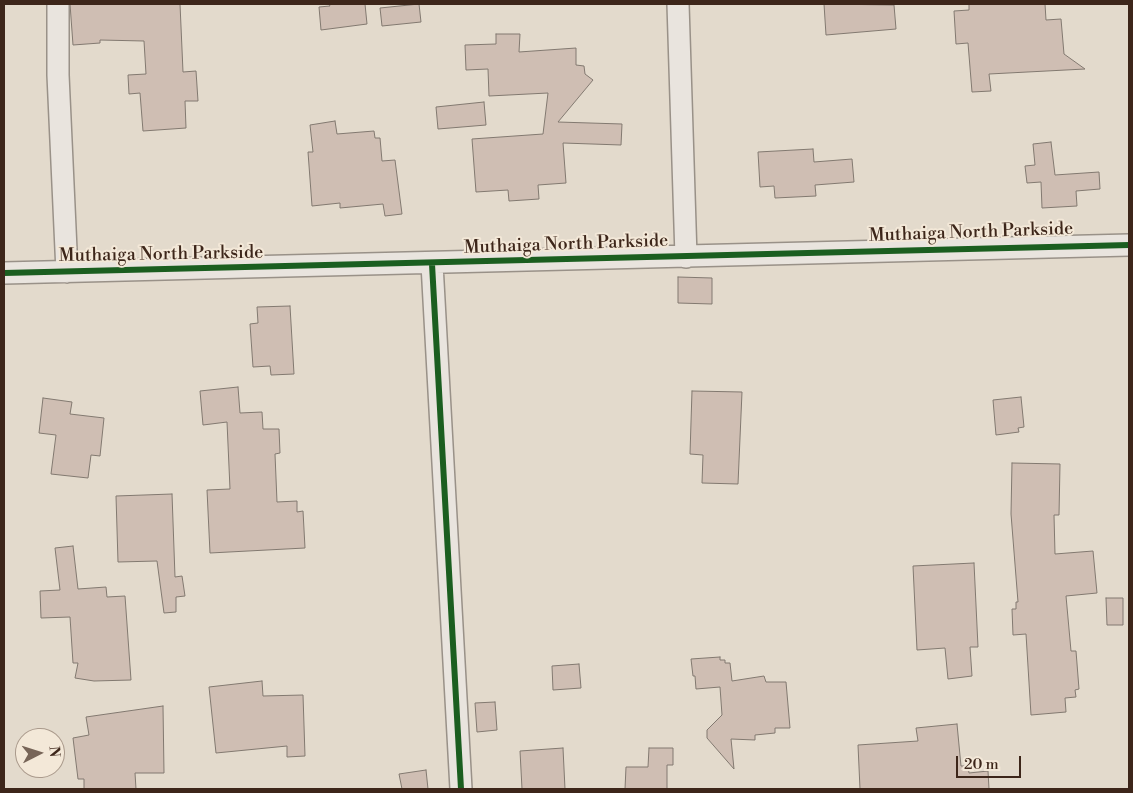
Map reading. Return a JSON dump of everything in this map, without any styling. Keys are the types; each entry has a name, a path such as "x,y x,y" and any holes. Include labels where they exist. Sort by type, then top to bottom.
{"street":[{"name":"Muthaiga North Parkside","path":"58,4 58,75 68,272"},
{"name":"Muthaiga North Parkside","path":"678,4 686,257"},
{"name":"Muthaiga North Parkside","path":"4,273 432,264 1129,245"},
{"path":"432,264 461,789"}],"building":[{"path":"70,4 180,4 183,72 196,71 198,101 185,101 186,128 143,131 140,93 129,94 128,75 146,74 144,41 100,40 100,43 73,45"},
{"path":"329,4 365,4 367,24 321,30 319,7 330,6"},
{"path":"419,4 421,22 382,26 380,8"},
{"path":"824,4 894,5 896,29 826,35"},
{"path":"969,4 1045,4 1046,20 1061,19 1064,54 1085,69 989,74 991,91 972,92 968,43 956,44 954,11 969,10"},
{"path":"496,34 520,34 519,52 576,48 576,65 584,66 585,74 593,80 558,122 622,124 621,145 563,143 566,183 538,185 539,199 509,201 508,190 476,192 472,139 543,134 548,93 489,96 488,69 466,70 465,45 496,44"},
{"path":"484,102 486,125 438,129 436,107"},
{"path":"335,121 337,134 374,131 375,138 380,138 382,161 395,160 402,214 385,216 383,204 340,208 340,203 312,206 308,152 313,152 310,125"},
{"path":"1051,142 1055,175 1099,172 1100,189 1076,191 1077,206 1042,208 1041,182 1027,183 1025,166 1035,165 1033,144"},
{"path":"813,149 814,162 852,159 854,182 815,185 816,196 775,198 774,186 760,187 758,152"},
{"path":"678,277 712,278 712,304 678,303"},
{"path":"290,306 294,374 271,375 270,366 253,367 250,324 258,323 257,307"},
{"path":"238,387 240,413 262,412 263,429 279,429 280,453 275,454 277,502 297,501 297,512 303,511 305,548 210,553 207,490 230,489 227,422 203,425 200,391"},
{"path":"692,391 742,392 738,484 702,483 703,455 690,454"},
{"path":"1021,397 1024,427 1018,428 1019,432 996,435 993,400"},
{"path":"43,398 72,402 70,414 104,418 100,456 91,455 88,478 51,474 56,435 39,433"},
{"path":"1012,463 1060,464 1059,515 1054,515 1055,554 1093,551 1097,593 1066,596 1071,651 1076,651 1079,689 1075,690 1076,697 1065,698 1066,712 1031,715 1026,634 1013,635 1012,609 1016,609 1016,602 1018,602 1011,514"},
{"path":"172,494 175,577 182,576 185,596 176,597 176,612 164,613 157,561 118,562 116,496"},
{"path":"73,546 78,589 106,587 107,597 125,596 131,680 94,681 75,678 78,663 73,663 70,617 41,618 40,591 60,590 55,548"},
{"path":"974,563 978,647 970,647 972,676 948,679 945,648 917,650 913,566"},
{"path":"1106,598 1123,598 1123,625 1107,625"},
{"path":"720,657 720,660 725,660 725,663 730,663 732,681 764,676 766,682 786,682 790,728 775,728 775,733 755,735 755,740 731,739 734,769 707,738 707,730 722,715 720,687 696,689 695,676 693,676 691,659"},
{"path":"579,664 581,688 553,690 552,666"},
{"path":"262,681 263,696 303,695 305,756 287,757 287,746 216,753 209,687"},
{"path":"495,702 497,730 477,732 475,703"},
{"path":"163,706 164,773 135,773 136,789 84,789 84,779 78,779 73,738 89,735 86,717"},
{"path":"957,724 961,766 968,766 969,773 988,771 989,789 860,789 858,745 918,741 916,728"},
{"path":"563,748 565,789 522,789 520,751"},
{"path":"649,748 673,748 673,765 667,765 667,789 625,789 626,767 648,767"},
{"path":"426,770 428,789 402,789 399,774"}],"cycle path":[{"path":"4,273 1129,245"},
{"path":"432,264 461,789"}]}
